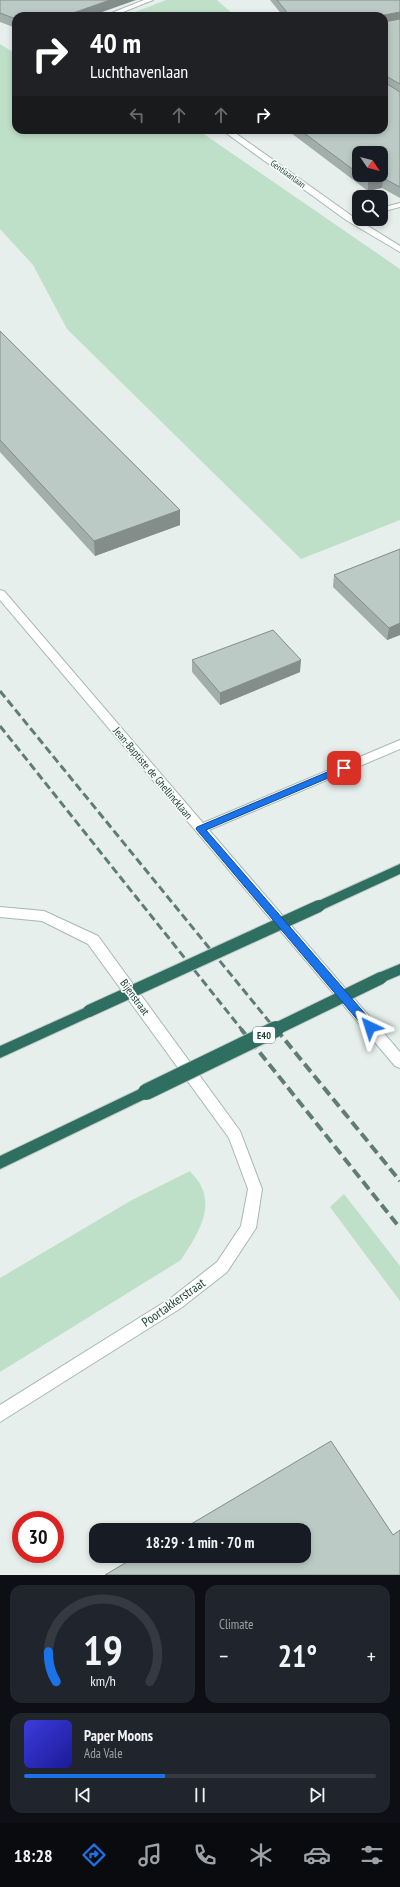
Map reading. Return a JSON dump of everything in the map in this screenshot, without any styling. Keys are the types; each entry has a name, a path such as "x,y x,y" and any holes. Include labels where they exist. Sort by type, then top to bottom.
{"highway":[{"path":"0,1052 400,868"},
{"name":"E40","path":"0,1163 400,969"}],"street":[{"path":"118,12 150,0"},
{"name":"Gentiaanlaan","path":"232,134 349,218 400,250"},
{"path":"388,208 400,205"},
{"name":"Jean-Baptiste de Ghellincklaan","path":"0,593 400,1062"},
{"path":"200,829 400,744"},
{"name":"Bijenstraat","path":"0,912 44,916 93,940 234,1135"},
{"name":"Poortakkerstraat","path":"0,1414 176,1303 222,1267 248,1228 255,1190 234,1135"}],"green space":[{"path":"166,0 217,0 230,12 135,12"},
{"path":"0,44 12,52 12,134 204,134 400,269 400,520 301,559 67,329 33,265 0,229"},
{"path":"190,1171 201,1186 205,1198 204,1217 196,1235 181,1260 0,1372 0,1278 132,1200"},
{"path":"344,1194 400,1266 400,1301 330,1207"}],"building":[{"path":"0,0 110,0 76,12 12,12 12,18 0,13"},
{"path":"277,0 400,0 400,12 388,14 388,12 287,12"},
{"path":"400,19 400,84 388,77 388,21"},
{"path":"388,84 400,92 400,187 388,181 388,146 352,146 352,169 305,134 388,134"},
{"path":"0,331 180,510 94,541 0,440"},
{"path":"400,549 400,623 389,628 334,575"},
{"path":"273,630 301,660 220,693 192,660"},
{"path":"331,1441 393,1535 400,1530 400,1575 105,1575 125,1563 311,1563 311,1523 193,1523"}],"railway":[{"path":"0,691 276,1030"},
{"path":"0,726 242,1030"},
{"path":"241,1029 400,1228"},
{"path":"276,1029 400,1181"}],"route":[{"path":"344,768 200,829 370,1027"}]}
